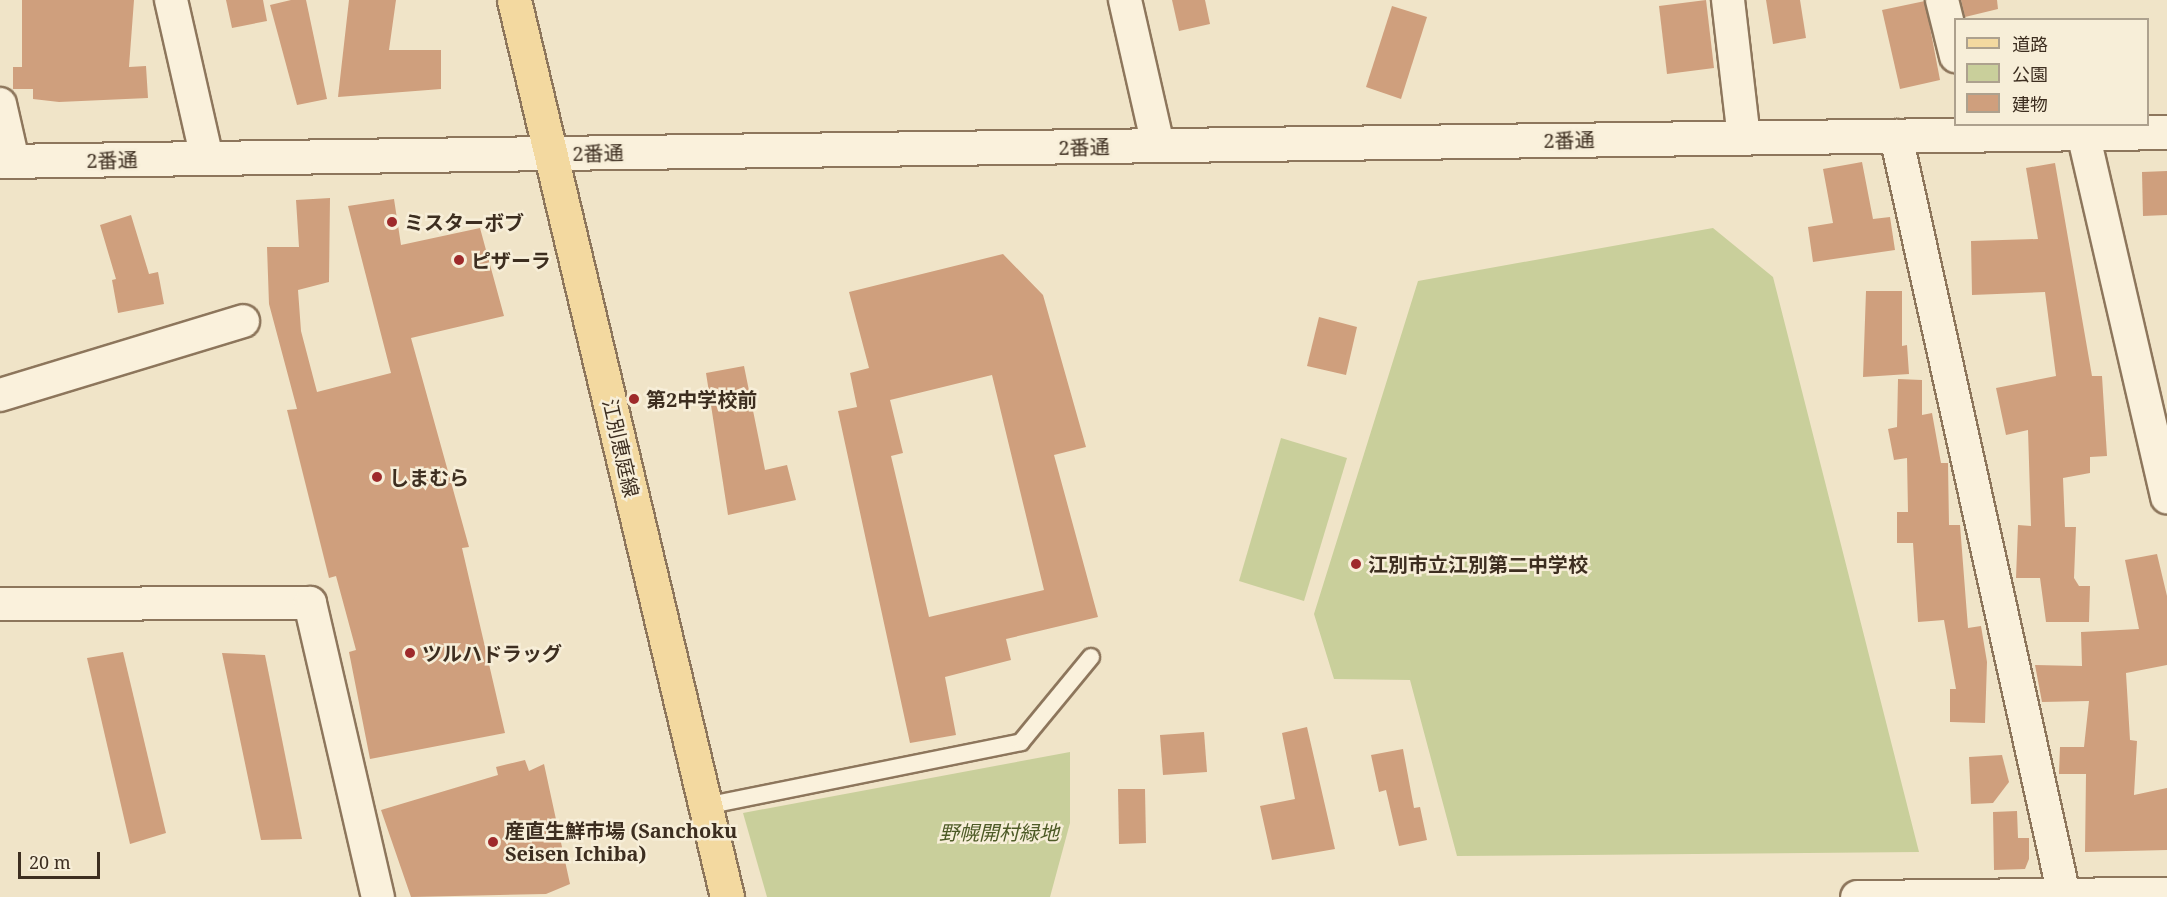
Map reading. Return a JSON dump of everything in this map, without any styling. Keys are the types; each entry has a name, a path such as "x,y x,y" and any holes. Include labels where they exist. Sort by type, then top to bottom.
{"main road":[{"name":"江別恵庭線","path":"514,0 727,897"}],"street":[{"path":"171,0 207,158"},
{"path":"1125,0 1158,145"},
{"path":"1728,0 1744,138"},
{"path":"1942,0 1954,48"},
{"path":"0,104 7,161"},
{"name":"2番通","path":"7,161 1896,136 1974,130 2083,133 2167,132"},
{"path":"2083,133 2158,419 2167,497"},
{"path":"1896,136 2064,896"},
{"path":"0,395 243,321"},
{"path":"0,604 310,603 378,897"},
{"path":"1857,897 2167,894"}],"lane":[{"path":"705,806 1021,742 1091,657"}],"green space":[{"path":"1713,228 1773,277 1919,852 1457,856 1410,680 1334,679 1314,614 1418,281"},
{"path":"1281,438 1347,458 1304,601 1239,581"},
{"name":"野幌開村緑地","path":"1070,752 1070,823 1050,897 767,897 743,813"}],"building":[{"path":"22,0 134,0 129,67 146,66 148,98 59,102 33,99 33,89 13,89 13,67 22,67"},
{"path":"226,0 263,0 267,21 232,28"},
{"path":"291,0 306,0 327,99 297,105 270,5"},
{"path":"349,0 396,0 389,50 441,50 441,89 338,97"},
{"path":"1172,0 1205,0 1210,24 1179,31"},
{"path":"1706,0 1714,68 1667,74 1659,6"},
{"path":"1766,0 1800,0 1806,38 1773,44"},
{"path":"1961,0 1997,0 1998,9 1965,17"},
{"path":"1925,1 1940,80 1900,89 1882,10"},
{"path":"1392,6 1427,17 1401,99 1366,87"},
{"path":"1862,162 1873,219 1890,217 1895,250 1813,262 1808,227 1833,223 1823,169"},
{"path":"2055,163 2092,376 2102,376 2107,456 2090,457 2090,473 2063,478 2065,527 2076,527 2074,578 2079,586 2090,586 2089,622 2046,622 2040,578 2016,578 2018,525 2031,526 2028,430 2006,435 1996,388 2056,376 2045,292 1972,295 1971,241 2038,239 2026,168"},
{"path":"2167,171 2167,215 2143,216 2142,172"},
{"path":"330,198 329,282 298,290 301,331 317,392 391,373 348,206 394,199 401,245 480,228 504,316 411,338 469,547 462,548 505,733 370,759 349,652 356,650 336,576 329,578 287,410 297,409 269,304 267,247 299,247 296,200"},
{"path":"131,215 149,274 158,272 164,304 118,313 112,280 116,279 100,225"},
{"path":"1003,254 1043,295 1086,447 1054,455 1098,617 1006,639 1011,660 945,677 956,735 910,743 838,411 857,407 850,373 869,368 849,292","holes":["992,375 1044,590 929,617 891,456 903,453 890,400"]},
{"path":"1866,291 1902,291 1902,346 1907,345 1909,374 1863,377"},
{"path":"1319,317 1357,327 1346,375 1307,366"},
{"path":"744,366 765,470 787,465 796,500 728,515 706,373"},
{"path":"1898,379 1922,380 1922,415 1932,413 1941,463 1948,463 1949,525 1960,525 1968,628 1981,626 1987,662 1985,723 1950,722 1950,689 1956,689 1944,620 1918,622 1913,543 1897,543 1897,512 1908,512 1907,458 1894,460 1888,429 1897,427"},
{"path":"2157,554 2167,596 2167,665 2126,673 2130,740 2137,741 2134,795 2167,788 2167,850 2085,852 2086,774 2059,774 2060,747 2084,747 2089,701 2042,702 2035,665 2082,666 2081,632 2139,629 2125,560"},
{"path":"123,652 166,833 130,844 87,658"},
{"path":"222,653 265,655 302,839 261,840"},
{"path":"1307,727 1335,849 1272,860 1260,806 1295,799 1282,733"},
{"path":"1204,732 1207,772 1163,775 1160,735"},
{"path":"1403,749 1414,808 1420,807 1427,840 1399,846 1386,790 1379,792 1371,755"},
{"path":"2002,755 2009,782 1993,803 1971,804 1969,757"},
{"path":"525,760 529,771 544,764 570,884 546,894 411,897 381,810 498,775 496,767"},
{"path":"1118,789 1145,789 1146,843 1119,844"},
{"path":"2017,811 2018,838 2029,838 2029,859 2025,869 1994,870 1993,812"}],"place":[{"name":"ミスターボブ","path":"392,222"},
{"name":"ピザーラ","path":"459,260"},
{"name":"第2中学校前","path":"634,399"},
{"name":"しまむら","path":"377,477"},
{"name":"江別市立江別第二中学校","path":"1356,564"},
{"name":"ツルハドラッグ","path":"410,653"},
{"name":"産直生鮮市場 (Sanchoku Seisen Ichiba)","path":"493,842"}]}
